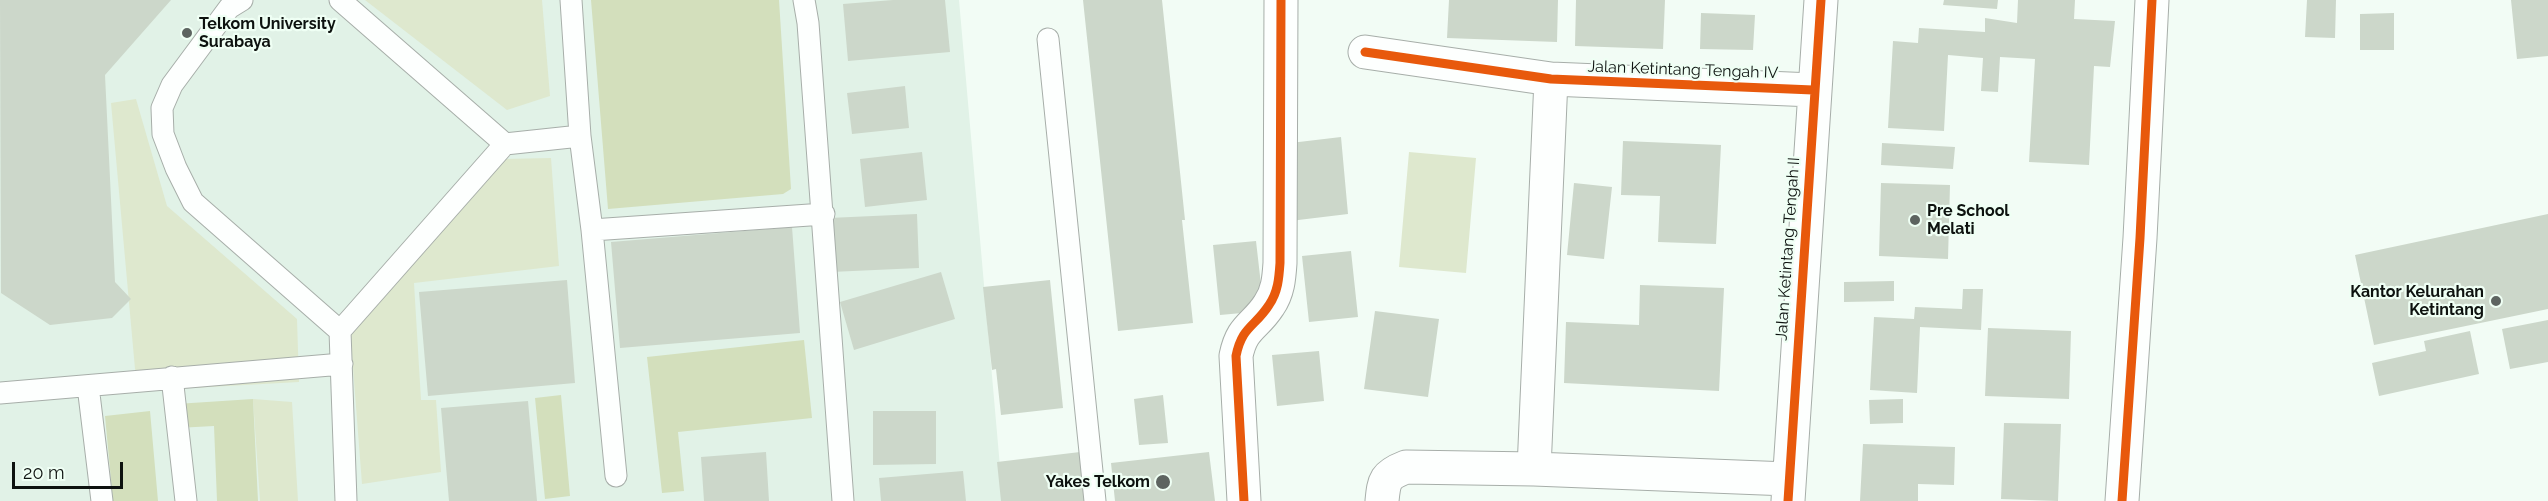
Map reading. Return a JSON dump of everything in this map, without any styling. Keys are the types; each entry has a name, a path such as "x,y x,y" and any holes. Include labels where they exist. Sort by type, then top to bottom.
{"street":[{"path":"1244,501 1236,356 1239,340 1269,306 1278,287 1281,263 1281,0"},
{"name":"Jalan Ketintang Tengah II","path":"1788,490 1813,90 1821,0"},
{"path":"2122,501 2140,238 2152,0"},
{"name":"Jalan Ketintang Tengah IV","path":"1365,52 1551,79 1813,90"},
{"path":"1534,469 1551,79"},
{"path":"1382,501 1384,483 1392,472 1406,467 1534,469 1788,490"}],"lane":[{"path":"242,0 229,8 172,85 162,108 163,134 176,168 193,202 340,331"},
{"path":"340,0 504,144"},
{"path":"572,0 580,136 592,230 616,476"},
{"path":"804,0 808,23 824,214 843,501"},
{"path":"1048,39 1095,501"},
{"path":"346,501 340,331 504,144 580,136"},
{"path":"592,230 824,214"},
{"path":"0,393 342,364"},
{"path":"172,377 186,501"},
{"path":"88,386 102,501"}],"shaded area":[{"path":"0,0 959,0 1003,501 0,501"}],"green space":[{"path":"365,0 542,0 550,96 507,110"},
{"path":"591,0 779,0 791,189 783,194 608,209"},
{"path":"136,99 167,206 297,319 299,382 137,391 111,103"},
{"path":"1409,152 1476,158 1466,273 1399,267"},
{"path":"551,158 559,266 414,283 421,400 436,400 441,472 362,484 350,329 503,159"},
{"path":"804,340 812,418 678,432 684,491 662,493 647,357"},
{"path":"561,395 570,496 545,499 535,398"},
{"path":"253,399 292,402 298,501 260,501"},
{"path":"253,399 258,501 217,501 214,426 177,428 176,404"},
{"path":"150,411 158,501 113,501 105,416"}],"building":[{"path":"0,0 171,0 105,75 115,282 131,299 112,318 50,325 1,293"},
{"path":"893,0 945,0 950,52 848,61 843,4"},
{"path":"1083,0 1162,0 1185,220 1182,220 1193,323 1118,331"},
{"path":"1449,0 1558,0 1557,42 1447,38"},
{"path":"1576,0 1665,0 1663,49 1575,46"},
{"path":"1944,0 1998,0 1997,9 1943,5"},
{"path":"2018,0 2075,0 2074,19 2115,21 2110,67 2094,66 2089,165 2029,162 2035,59 2000,57 1998,92 1981,91 1983,58 1948,55 1944,131 1888,128 1893,41 1918,43 1919,28 1985,32 1985,18 2017,23"},
{"path":"2307,0 2336,0 2335,38 2305,37"},
{"path":"2511,0 2548,0 2548,56 2517,59"},
{"path":"1701,13 1755,15 1753,50 1700,49"},
{"path":"2394,13 2394,50 2360,50 2360,14"},
{"path":"905,86 909,128 852,134 847,93"},
{"path":"1341,137 1348,214 1290,221 1282,144"},
{"path":"1623,141 1721,145 1716,244 1658,242 1660,196 1621,195"},
{"path":"1882,143 1955,147 1953,169 1881,165"},
{"path":"922,152 927,200 865,207 860,159"},
{"path":"1574,183 1612,187 1604,259 1567,255"},
{"name":"Pre School Melati","path":"1881,183 1950,185 1948,259 1879,256"},
{"path":"917,214 919,268 831,272 829,218"},
{"path":"2548,214 2548,309 2374,345 2355,255"},
{"path":"792,227 800,333 620,348 611,242"},
{"path":"1256,241 1264,311 1220,315 1213,245"},
{"path":"1351,251 1358,317 1309,322 1302,256"},
{"path":"941,272 955,319 854,350 840,302"},
{"path":"567,280 575,383 428,396 419,292"},
{"path":"1050,280 1063,408 1001,415 996,369 992,370 983,287"},
{"path":"1894,281 1894,301 1844,302 1844,282"},
{"path":"1640,285 1724,288 1719,391 1564,383 1566,322 1639,325"},
{"path":"1963,289 1983,289 1981,330 1920,327 1917,393 1870,390 1874,317 1914,319 1915,307 1962,309"},
{"path":"1375,311 1439,319 1428,397 1364,389"},
{"path":"2548,320 2548,362 2510,369 2502,329"},
{"path":"1988,328 2071,331 2069,399 1985,396"},
{"path":"2470,331 2479,374 2379,396 2372,363 2426,351 2424,341"},
{"path":"1319,351 1324,401 1277,406 1272,355"},
{"path":"1163,395 1168,443 1139,445 1134,399"},
{"path":"1903,399 1903,423 1870,424 1869,400"},
{"path":"528,401 537,501 449,501 441,408"},
{"path":"873,411 936,411 936,464 873,465"},
{"path":"2004,423 2061,424 2058,501 2001,499"},
{"path":"1863,444 1955,447 1954,485 1918,484 1918,501 1860,501"},
{"path":"766,452 769,501 704,501 701,457"},
{"path":"1080,452 1085,501 1001,501 997,462"},
{"name":"Yakes Telkom","path":"1209,452 1215,501 1115,501 1111,463"},
{"path":"963,471 966,501 881,501 879,478"}],"cycle path":[{"path":"1244,501 1236,356 1245,332 1272,300 1278,279 1280,263 1281,0"},
{"path":"1788,501 1821,0"},
{"path":"2122,501 2140,238 2152,0"},
{"path":"1365,52 1551,79 1813,90"}],"place":[{"name":"Telkom University Surabaya","path":"187,33"},
{"name":"Pre School Melati","path":"1915,220"},
{"name":"Kantor Kelurahan Ketintang","path":"2496,301"},
{"name":"Yakes Telkom","path":"1163,482"}]}
